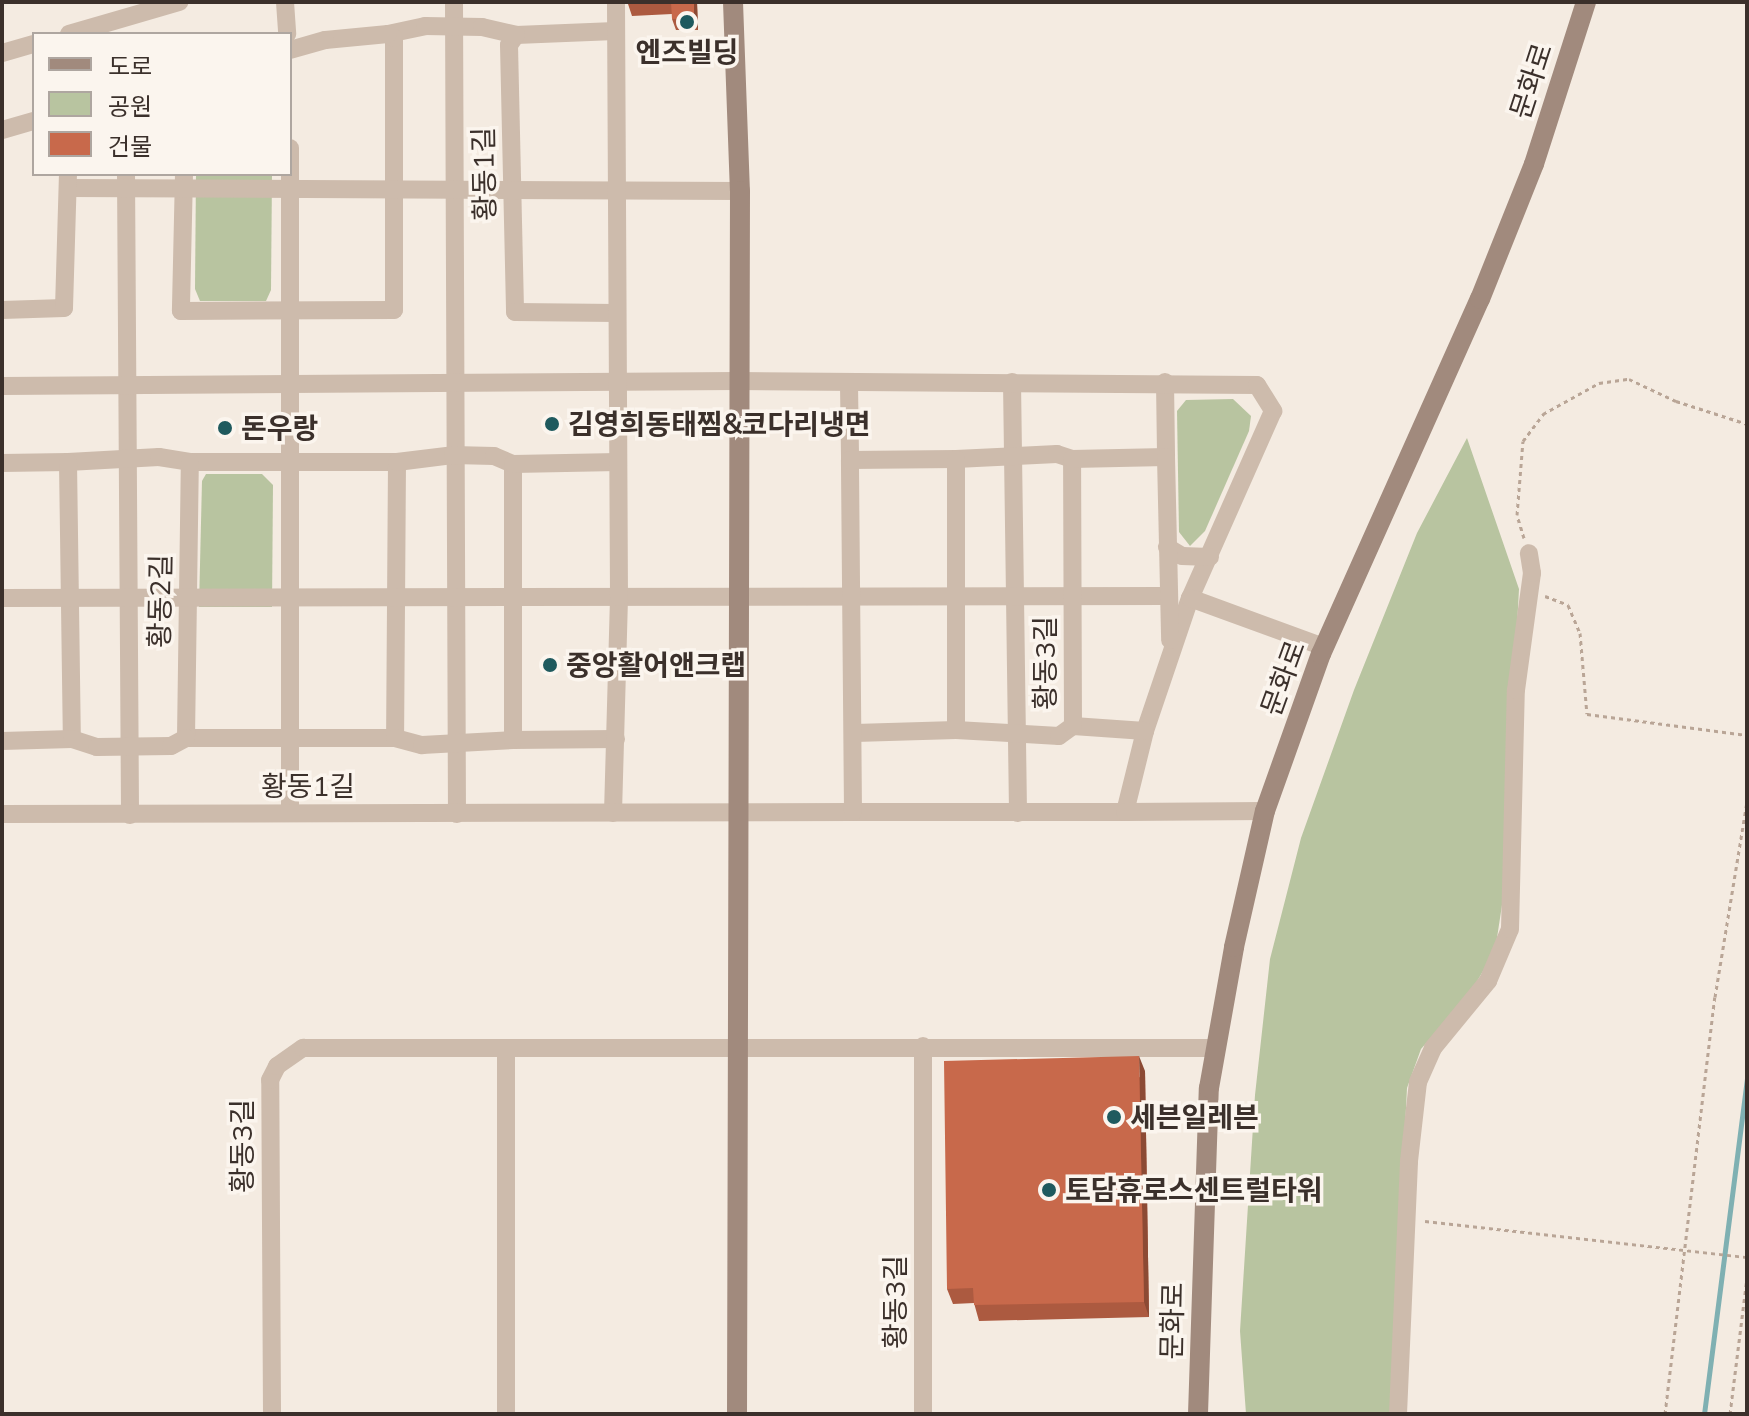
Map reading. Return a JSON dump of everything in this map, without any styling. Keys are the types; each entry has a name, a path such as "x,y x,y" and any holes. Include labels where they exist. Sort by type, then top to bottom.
{"street":[{"path":"83,32 125,26 179,2"},
{"path":"285,2 287,32"},
{"path":"454,2 453,455 457,814"},
{"path":"613,813 619,597 616,2"},
{"path":"733,2 740,191 737,381 737,1414"},
{"name":"문화로","path":"1198,1414 1204,1192 1216,1048 1265,811 1324,647 1480,299 1534,164 1586,2"},
{"path":"292,49 325,40 454,26 516,35 615,31"},
{"path":"184,181 181,311 394,310 394,38 388,34"},
{"name":"황동1길","path":"516,35 509,45 515,312 617,313"},
{"path":"2,53 32,45"},
{"path":"2,130 32,122"},
{"path":"290,813 293,597 291,176"},
{"path":"2,310 64,308 68,181 184,181 291,189 740,191"},
{"path":"126,181 130,815"},
{"path":"2,386 737,381 1257,385 1273,411 1170,649 1125,812"},
{"path":"1012,382 1018,813"},
{"path":"1165,382 1170,649"},
{"path":"849,384 855,733 853,812"},
{"path":"2,463 128,457 190,462 397,462 453,455 494,456 513,464 618,462"},
{"path":"850,460 1014,455 1072,459 1166,457"},
{"path":"956,459 956,730"},
{"name":"황동3길","path":"1072,459 1073,726 1145,731"},
{"path":"68,462 72,739"},
{"name":"황동2길","path":"186,738 190,462"},
{"path":"395,738 397,462"},
{"path":"513,464 513,740"},
{"path":"1167,547 1182,556 1210,557"},
{"path":"1398,1414 1406,1223 1418,1082 1433,1048 1488,981 1510,929 1516,690 1529,595 1529,553"},
{"path":"2,598 1168,596"},
{"path":"1190,598 1324,647"},
{"path":"855,733 956,730 1059,736 1073,726"},
{"path":"2,741 72,739 97,747 129,747 171,746 186,738 395,738 456,744 616,739"},
{"path":"738,815 1265,811"},
{"name":"황동1길","path":"2,814 738,815"},
{"name":"황동3길","path":"923,1046 923,1414"},
{"name":"황동3길","path":"272,1414 270,1080 277,1066 303,1048 1216,1048"},
{"path":"506,1050 506,1414"}],"path":[{"path":"1529,553 1517,515 1518,461 1523,441 1543,414 1619,377 1747,424"},
{"path":"1529,595 1557,597 1568,605 1580,633 1582,704 1587,714 1747,735"},
{"path":"1665,1414 1733,863 1747,802"},
{"path":"1406,1223 1433,1220 1747,1257"},
{"path":"1730,1414 1747,1278"}],"green space":[{"path":"196,176 272,176 271,290 266,301 200,301 195,289"},
{"path":"1233,399 1251,416 1249,431 1205,531 1190,546 1179,532 1177,411 1186,400"},
{"path":"1467,438 1519,589 1502,905 1495,951 1470,993 1421,1049 1407,1088 1391,1414 1246,1414 1240,1331 1255,1095 1270,959 1301,838 1354,690 1417,533"},
{"path":"206,474 262,474 273,485 272,607 199,607 202,481"}],"building":[{"path":"628,2 671,2 628,4"},
{"path":"671,2 694,2 694,18 672,19"},
{"name":"토담휴로스센트럴타워","path":"1139,1056 1144,1302 974,1305 973,1288 947,1289 944,1061"}],"waterway":[{"path":"1704,1414 1747,1076"}],"place":[{"name":"엔즈빌딩","path":"687,22"},
{"name":"김영희동태찜&코다리냉면","path":"552,424"},
{"name":"돈우랑","path":"225,428"},
{"name":"중앙활어앤크랩","path":"550,665"},
{"name":"세븐일레븐","path":"1114,1117"},
{"name":"토담휴로스센트럴타워","path":"1049,1190"}]}
